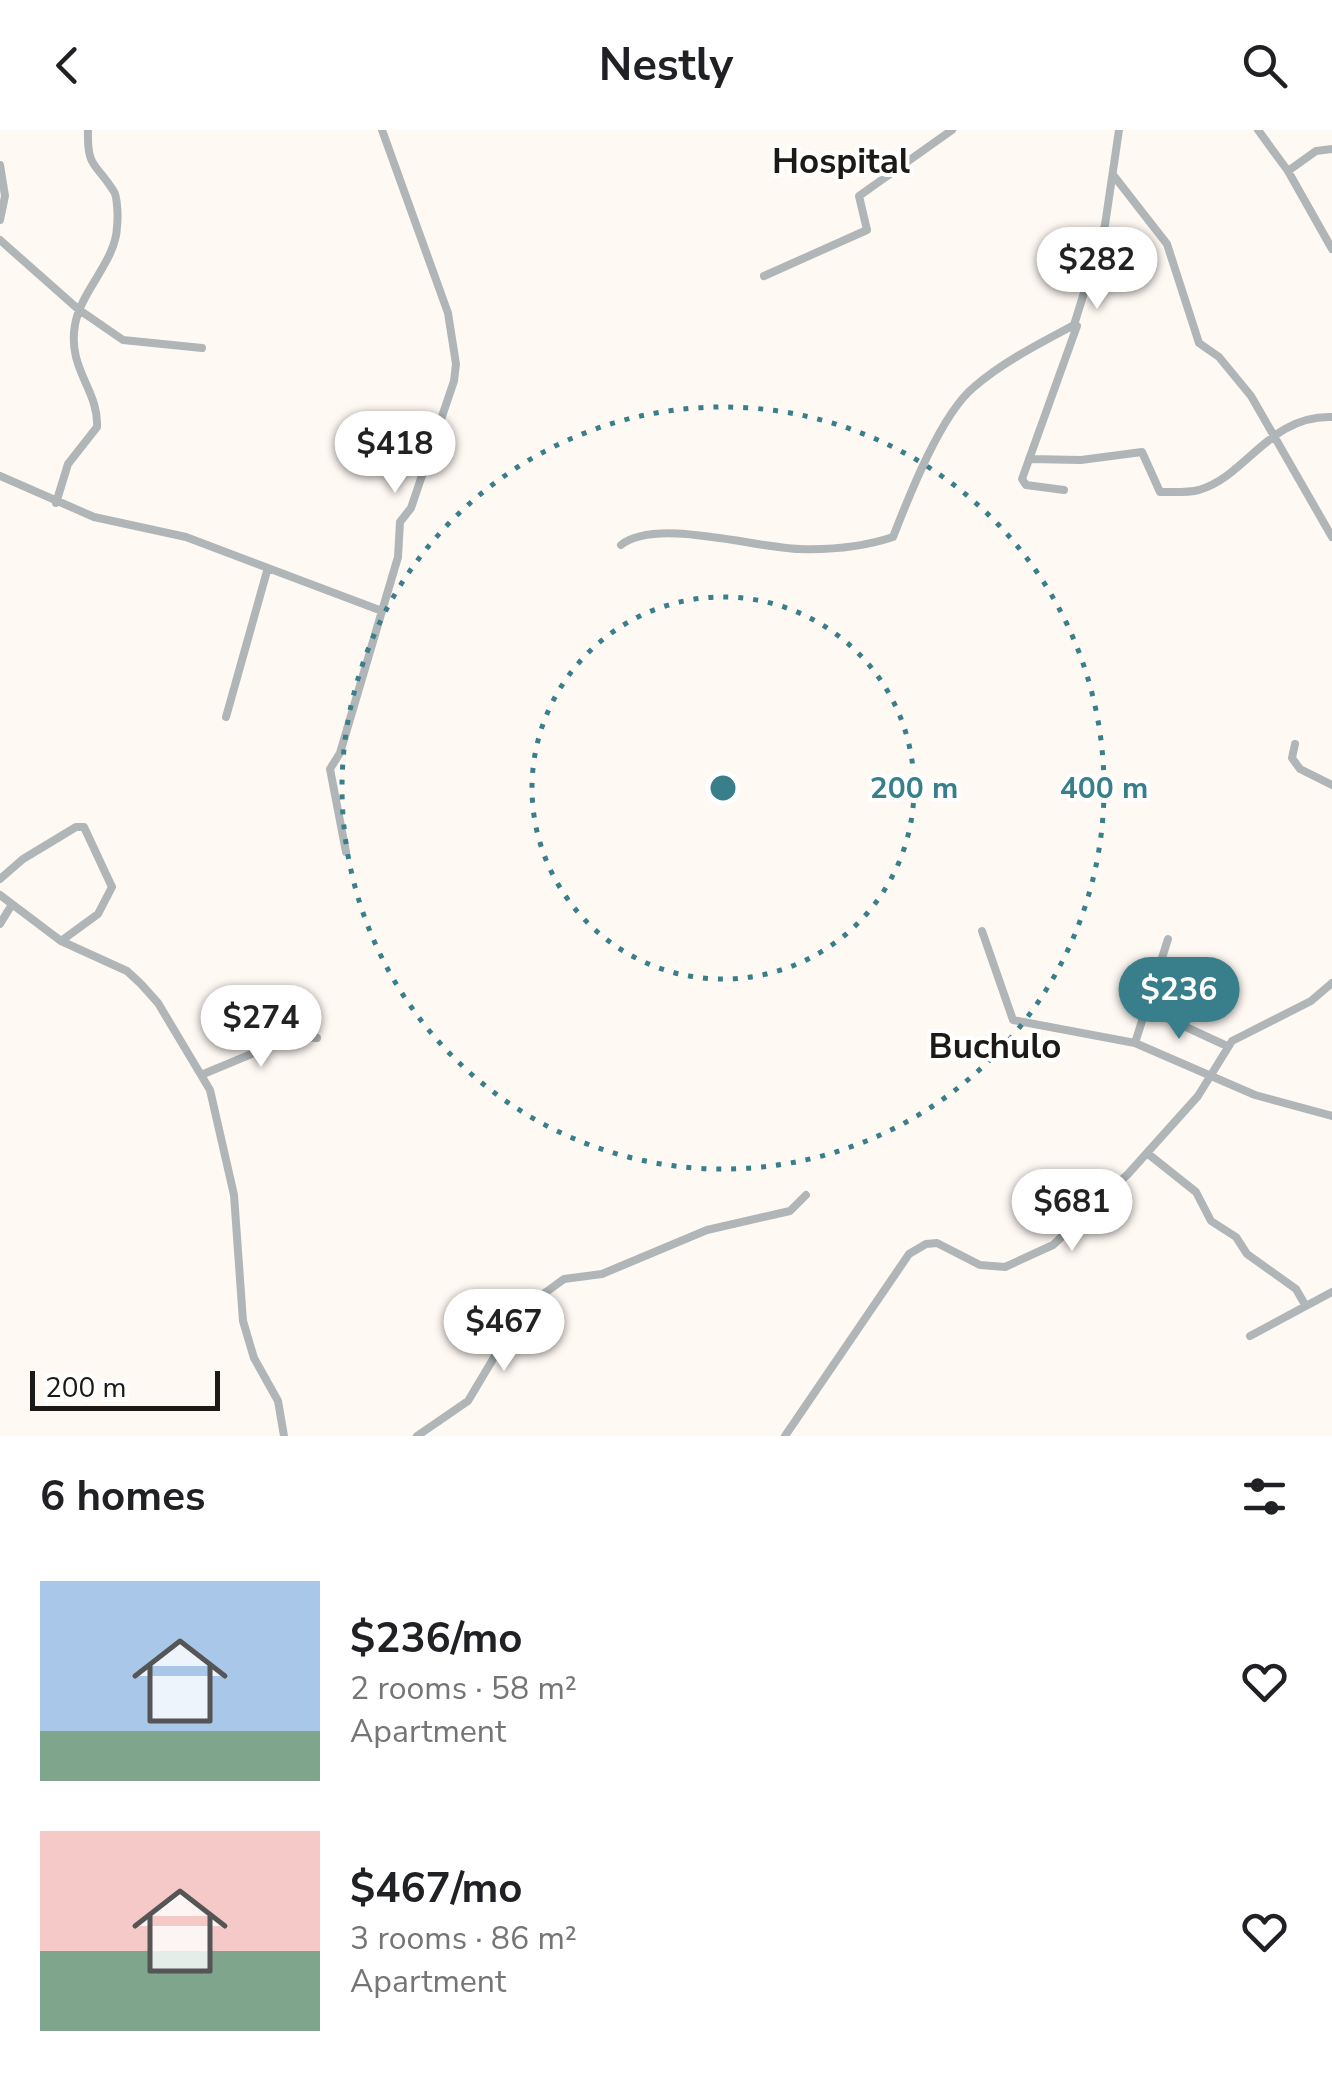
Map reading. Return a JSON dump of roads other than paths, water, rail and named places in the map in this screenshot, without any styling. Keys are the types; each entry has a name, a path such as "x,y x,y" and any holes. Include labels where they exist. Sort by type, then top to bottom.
{"street":[{"path":"56,503 64,472 98,420 88,388 75,366 78,309 118,228 116,195 89,160 88,130"},
{"path":"346,852 330,769 340,754 398,557 400,522 411,508 454,381 456,364 448,313 382,130"},
{"path":"764,276 867,230 859,196 952,130"},
{"path":"622,545 648,536 689,536 798,549 868,545 892,537 954,408 974,387 1074,325 1106,224 1118,130"},
{"path":"1258,130 1288,171 1332,249"},
{"path":"1288,171 1316,151 1332,149"},
{"path":"0,165 5,196 0,220"},
{"path":"1114,176 1167,244 1199,343 1220,358 1251,396 1271,438 1332,537"},
{"path":"0,240 78,309 124,340 202,348"},
{"path":"1064,490 1026,485 1022,479 1077,326 1074,325"},
{"path":"1030,459 1080,460 1142,452 1158,490 1185,492 1210,486 1271,438 1305,419 1332,416"},
{"path":"0,476 94,517 186,537 267,571 382,611"},
{"path":"226,717 267,571"},
{"path":"1296,744 1292,758 1296,766 1332,785"},
{"path":"0,879 23,858 76,827 84,827 112,887 98,914 61,941"},
{"path":"0,895 61,941 113,964 141,984 158,1003 201,1075 216,1104 234,1195 240,1295 248,1342 278,1401 284,1436"},
{"path":"0,924 11,906"},
{"path":"982,932 1013,1020 1135,1043 1255,1095 1332,1116"},
{"path":"1135,1043 1168,940"},
{"path":"785,1436 839,1351 917,1248 948,1246 980,1265 1005,1267 1067,1234 1146,1153 1212,1076 1227,1046 1311,1000 1332,983"},
{"path":"1147,1010 1227,1046"},
{"path":"201,1075 295,1036 317,1038"},
{"path":"1146,1153 1196,1192 1212,1221 1236,1236 1247,1254 1296,1289 1304,1303"},
{"path":"417,1436 468,1401 523,1309 564,1279 602,1274 707,1230 790,1210 806,1195"},
{"path":"1250,1336 1304,1303 1332,1292"}],"district":[{"name":"Hospital","path":"841,161"},
{"name":"Buchulo","path":"995,1046"}]}
